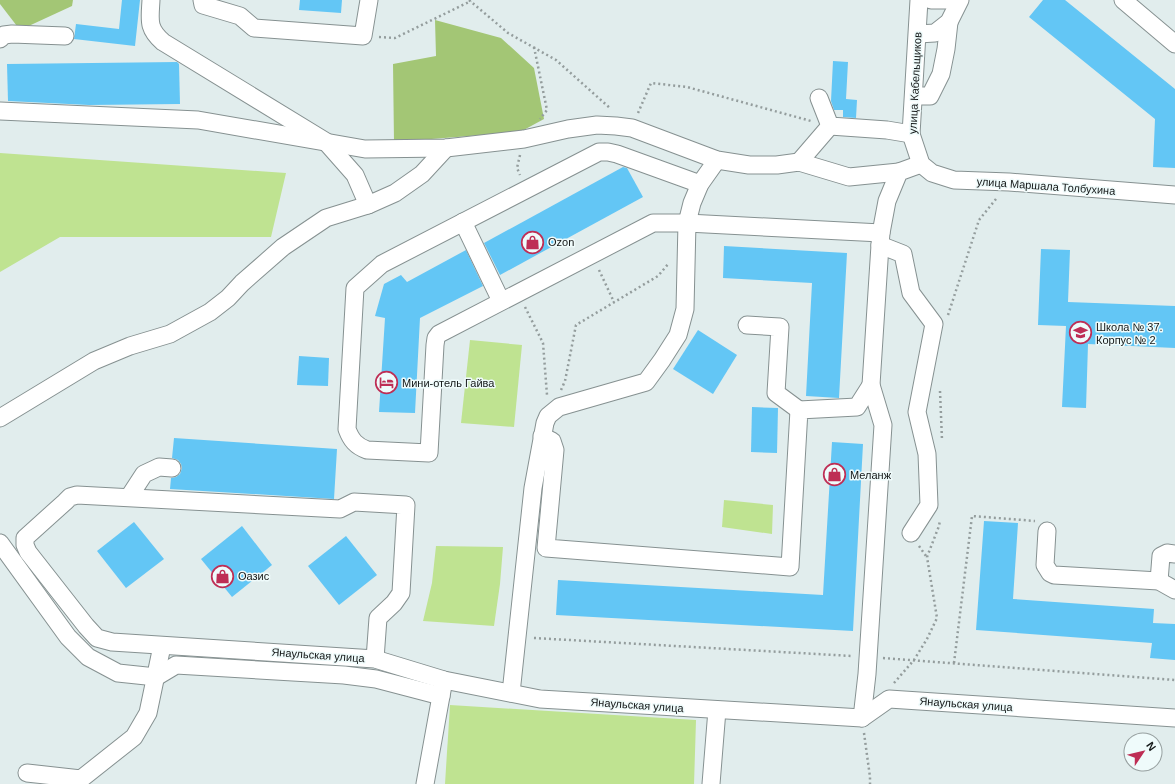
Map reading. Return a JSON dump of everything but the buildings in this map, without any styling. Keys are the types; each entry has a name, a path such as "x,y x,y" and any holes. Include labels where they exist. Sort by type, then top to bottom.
{"street":[{"path":"151,0 150,26 154,35 163,42 325,141 355,175 368,205"},
{"path":"202,0 203,6 240,16 254,28 364,36 369,0"},
{"name":"улица Кабельщиков","path":"920,0 911,134 922,164"},
{"path":"931,0 948,0"},
{"path":"914,96 930,96 941,74 949,22 960,0"},
{"path":"1123,0 1175,44"},
{"path":"918,34 935,33 949,22"},
{"path":"0,39 4,35 12,34 66,36"},
{"path":"819,98 830,126"},
{"path":"0,111 198,120 365,149 446,148 524,139 568,129 597,125 632,128 717,160 756,165 777,165 799,162 849,177 899,172 922,164"},
{"path":"830,126 887,130 911,134"},
{"path":"799,162 830,126"},
{"path":"0,418 94,361 130,346 170,334 210,312 289,242 326,218 368,205 396,193 422,174 446,148"},
{"path":"700,184 617,154 599,152 382,264 355,288 347,429 351,439 358,447 367,450 429,453 436,338 444,331 653,222 687,223 880,239 903,254 911,293 934,324 917,412 927,454 928,505 911,533"},
{"path":"511,693 533,488 545,423 548,416 559,407 646,382 662,360 678,334 685,309 687,223 692,202 700,184 717,160"},
{"name":"улица Маршала Толбухина","path":"922,164 932,173 954,180 1009,182 1175,195"},
{"path":"862,718 868,657 883,424 871,385 880,239 887,201 899,172"},
{"path":"463,222 501,301"},
{"path":"746,325 780,327 776,393 799,410 857,408 871,385"},
{"path":"542,436 552,440 555,450 546,548 790,567 799,410"},
{"path":"129,497 144,474 158,467 172,468"},
{"path":"68,637 92,632 28,552 25,545 25,538 70,497 85,494 340,509 354,502 406,505 401,593 378,618 375,659"},
{"path":"1047,531 1046,565 1050,573 1054,575 1159,581 1175,590"},
{"path":"0,543 68,637 88,657 118,673 156,677 176,665 344,675 442,688 425,784"},
{"path":"1159,581 1161,556 1167,553 1175,554"},
{"name":"Янаульская улица","path":"92,632 112,642 375,659 442,688 511,693 540,699 862,718 889,699 1175,718"},
{"path":"27,773 81,779 134,737 148,713 162,646"},
{"path":"711,784 717,710"}],"path":[{"path":"364,36 395,38 470,1 508,33 556,60 632,128 651,83 687,87 830,126"},
{"path":"948,316 980,220 996,199"},
{"path":"548,416 565,381 576,325 658,276 686,243"},
{"path":"591,254 614,302"},
{"path":"517,293 543,343 548,416"},
{"path":"940,385 942,441"},
{"path":"954,663 972,516 1037,521 1047,531"},
{"path":"914,660 928,639 937,618 927,557 939,526 940,519"},
{"path":"517,638 868,657 1175,680"},
{"path":"862,718 870,784"}],"green space":[{"path":"0,0 73,0 72,6 20,30 0,4"},
{"path":"435,20 501,38 534,68 544,119 520,132 394,142 393,64 436,56"},
{"path":"0,153 286,173 271,237 60,237 0,272"},
{"path":"470,340 522,345 514,427 461,423"},
{"path":"724,500 773,505 772,534 722,527"},
{"path":"436,546 503,547 500,584 494,626 423,621 432,583"},
{"path":"450,705 696,720 694,784 445,784"}],"place":[{"name":"Ozon","path":"532,242"},
{"name":"Школа № 37. Корпус № 2","path":"1081,333"},
{"name":"Мини-отель Гайва","path":"386,383"},
{"name":"Меланж","path":"835,475"},
{"name":"Оазис","path":"223,576"}]}
